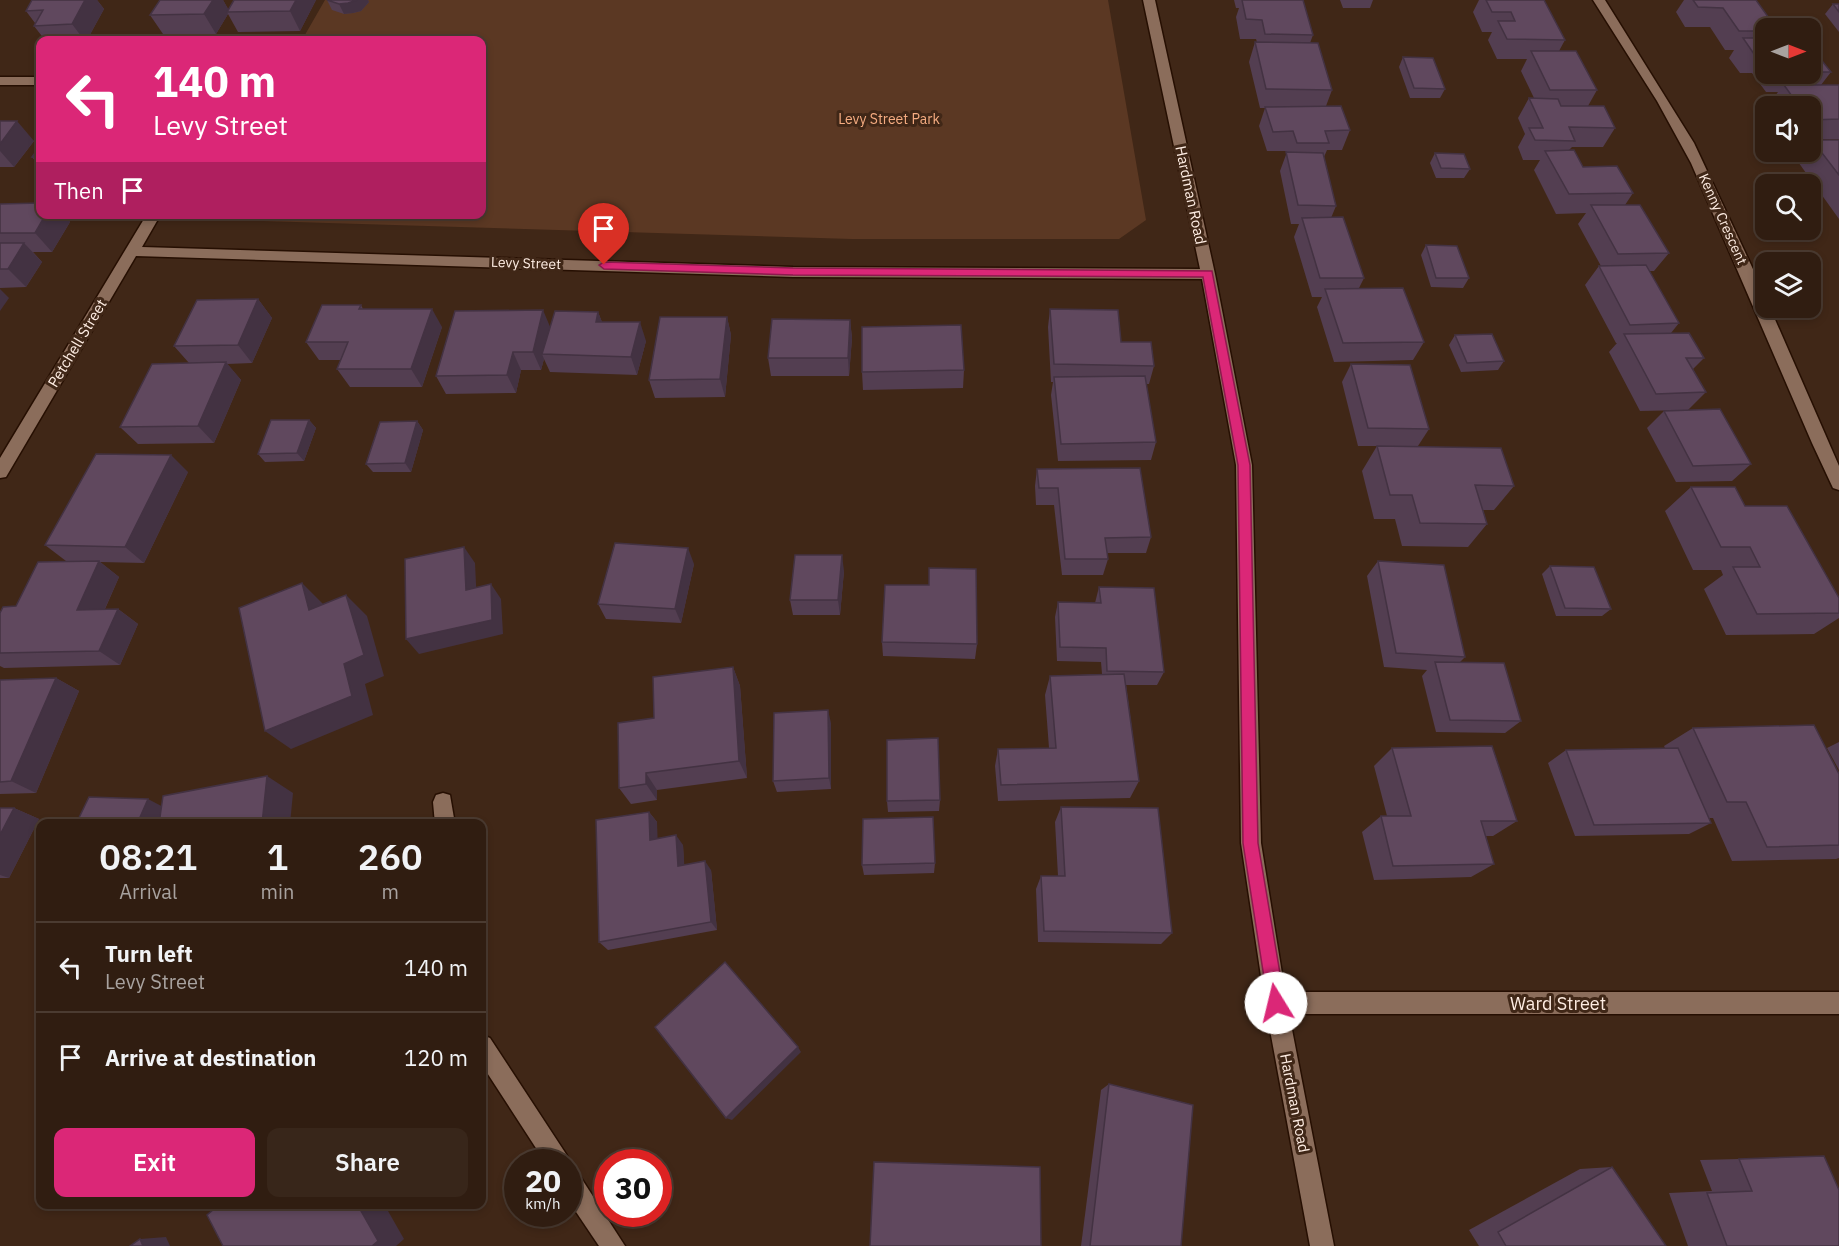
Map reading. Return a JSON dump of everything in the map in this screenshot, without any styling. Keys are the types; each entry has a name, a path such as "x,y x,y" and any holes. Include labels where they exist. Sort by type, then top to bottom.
{"street":[{"name":"Hardman Road","path":"1149,0 1208,274 1244,465 1251,843 1276,1003 1322,1246"},
{"name":"Kenny Crescent","path":"1599,0 1697,160 1725,220 1803,408 1839,483"},
{"path":"0,81 36,81"},
{"name":"Petchell Street","path":"0,472 151,219"},
{"name":"Levy Street","path":"132,251 793,272 1208,274"},
{"path":"443,802 445,819"},
{"name":"Ward Street","path":"1276,1003 1839,1003"},
{"path":"486,1052 549,1149"},
{"path":"582,1199 613,1246"}],"green space":[{"name":"Levy Street Park","path":"325,0 1108,0 1146,220 1119,239 852,239 228,220 486,219 486,36 304,36"}],"building":[{"path":"32,0 85,0 72,24 34,26 43,10 26,11"},
{"path":"160,0 213,0 204,14 150,15"},
{"path":"234,0 296,0 290,11 227,12"},
{"path":"327,0 357,0 339,4"},
{"path":"1242,0 1303,0 1313,35 1265,34 1262,20 1246,19"},
{"path":"1486,0 1544,0 1565,40 1507,39 1498,21 1515,21 1511,12 1492,12"},
{"path":"1693,0 1756,0 1769,18 1755,18 1755,31 1739,31 1723,8 1698,7"},
{"path":"1833,4 1839,4 1839,12"},
{"path":"1743,38 1755,38 1754,54"},
{"path":"1255,42 1318,43 1332,90 1266,89"},
{"path":"1531,51 1576,51 1597,90 1550,90"},
{"path":"1403,57 1433,58 1445,89 1414,88"},
{"path":"1821,60 1831,72 1821,72"},
{"path":"1784,85 1839,85 1839,119 1821,120 1821,96 1792,96"},
{"path":"1529,98 1558,99 1561,106 1604,106 1615,128 1569,127 1575,141 1535,140 1529,128 1543,128"},
{"path":"1341,106 1350,130 1325,131 1329,143 1297,143 1293,131 1273,132 1265,107"},
{"path":"0,121 17,121 0,144"},
{"path":"1821,140 1839,140 1839,175 1821,152"},
{"path":"1574,150 1583,167 1617,166 1633,193 1569,194 1545,151"},
{"path":"1286,152 1323,153 1336,206 1298,205"},
{"path":"1435,153 1464,154 1470,169 1441,168"},
{"path":"36,203 36,219 43,219 35,233 0,233 0,204"},
{"path":"1591,205 1640,205 1669,253 1618,254"},
{"path":"1343,217 1364,278 1320,278 1302,218"},
{"path":"0,243 24,243 8,269 0,269"},
{"path":"1426,245 1457,246 1469,278 1436,278"},
{"path":"1646,265 1679,323 1630,325 1599,266"},
{"path":"1403,288 1424,342 1343,343 1325,289"},
{"path":"258,299 238,345 174,346 197,300"},
{"path":"322,305 361,305 359,309 432,309 411,369 337,369 348,342 306,342"},
{"path":"1050,309 1118,310 1121,342 1151,342 1154,366 1054,364"},
{"path":"543,310 533,352 513,352 507,375 436,376 455,311"},
{"path":"555,311 598,312 596,322 640,322 631,357 542,354"},
{"path":"660,317 727,317 720,379 649,380"},
{"path":"772,319 850,320 848,358 768,358"},
{"path":"961,325 964,370 862,372 862,327"},
{"path":"1689,333 1704,358 1686,358 1706,392 1656,394 1624,334"},
{"path":"1492,334 1504,361 1467,363 1455,335"},
{"path":"226,362 198,426 120,427 152,364"},
{"path":"1351,364 1410,365 1429,429 1368,428"},
{"path":"1145,376 1156,442 1061,444 1054,377"},
{"path":"1720,409 1751,464 1693,466 1664,411"},
{"path":"271,420 309,420 297,453 258,454"},
{"path":"417,421 405,463 366,464 380,422"},
{"path":"1377,446 1501,448 1514,486 1475,485 1487,524 1420,523 1412,495 1390,495"},
{"path":"96,454 171,455 125,547 45,545"},
{"path":"1140,468 1151,537 1105,538 1108,559 1065,559 1058,488 1039,488 1037,469"},
{"path":"1691,487 1735,487 1745,506 1787,506 1839,598 1839,613 1757,614 1733,567 1760,567 1750,547 1721,547"},
{"path":"615,543 688,548 675,609 598,604"},
{"path":"464,547 466,590 491,584 492,620 406,639 405,559"},
{"path":"795,555 842,555 838,600 790,600"},
{"path":"99,561 77,610 118,609 99,651 0,653 0,613 3,607 16,606 38,562"},
{"path":"1378,561 1444,565 1465,657 1396,653"},
{"path":"1550,566 1594,567 1611,609 1565,608"},
{"path":"929,568 976,569 977,644 882,642 885,585 929,585"},
{"path":"302,583 309,610 346,595 364,655 344,664 352,696 265,731 239,608"},
{"path":"1099,587 1154,588 1164,672 1107,671 1106,648 1060,647 1058,602 1101,603"},
{"path":"1435,662 1504,663 1521,721 1450,720"},
{"path":"733,667 739,761 646,773 646,784 619,788 618,723 654,718 653,677"},
{"path":"1124,674 1139,781 1001,785 998,749 1056,748 1050,676"},
{"path":"56,678 11,781 0,782 0,680"},
{"path":"828,710 829,778 773,781 774,713"},
{"path":"1814,725 1839,774 1839,845 1767,847 1746,802 1727,802 1693,728"},
{"path":"938,738 940,800 887,801 887,740"},
{"path":"1492,746 1517,821 1481,821 1494,864 1393,866 1381,816 1411,816 1392,748"},
{"path":"1678,748 1711,823 1594,825 1566,750"},
{"path":"267,776 263,819 160,819 163,796"},
{"path":"89,797 148,799 139,819 78,819"},
{"path":"1061,807 1158,808 1172,933 1044,931 1041,876 1065,876"},
{"path":"0,808 14,808 0,835"},
{"path":"649,812 650,840 676,835 678,866 705,861 711,922 599,942 596,820"},
{"path":"933,817 935,863 862,865 863,819"},
{"path":"725,962 798,1047 726,1118 655,1027"},
{"path":"1109,1084 1193,1105 1181,1246 1090,1246"},
{"path":"1824,1156 1839,1190 1839,1246 1727,1246 1707,1193 1752,1191 1739,1159"},
{"path":"874,1162 1040,1167 1041,1246 870,1246"},
{"path":"1612,1167 1666,1246 1506,1246 1498,1232"},
{"path":"214,1209 360,1209 378,1241 372,1246 223,1246 207,1215"},
{"path":"140,1239 143,1246 130,1246"}],"route":[{"path":"604,265 793,272 1208,274 1244,465 1251,843 1276,1003"}]}
